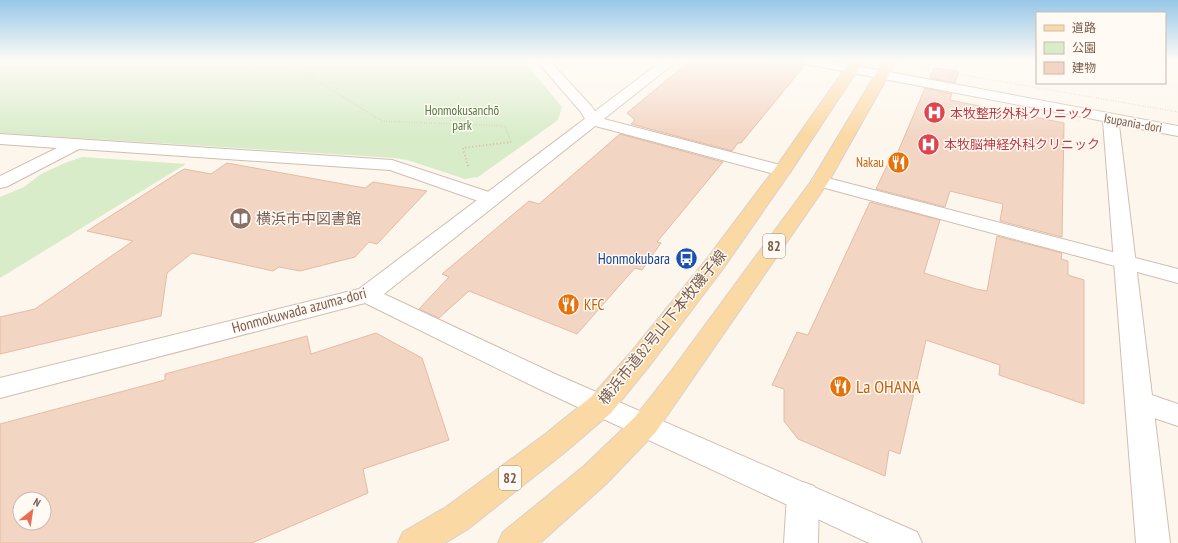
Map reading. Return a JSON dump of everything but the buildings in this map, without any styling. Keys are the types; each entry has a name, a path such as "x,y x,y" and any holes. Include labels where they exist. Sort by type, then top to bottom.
{"main road":[{"name":"横浜市道82号山下本牧磯子線","path":"415,543 457,518 554,444 601,405 641,358 714,265 782,171 840,85"},
{"name":"82","path":"515,543 595,475 645,425 682,377 820,181 872,85"}],"street":[{"path":"565,85 587,110 594,121 782,171"},
{"name":"Honmokuwada azuma-dori","path":"0,388 367,294 639,85"},
{"name":"Isupania-dori","path":"969,85 1111,119 1178,131"},
{"path":"1111,119 1153,543"},
{"path":"0,139 392,165 491,199"},
{"path":"0,183 76,144"},
{"path":"820,181 1178,276"},
{"path":"367,294 601,405 905,543"},
{"path":"1140,402 1178,415"},
{"path":"801,543 803,496"}],"path":[{"path":"325,85 382,121 505,126 511,142 463,148 467,164"},
{"path":"944,99 949,85"},
{"path":"1024,85 1178,112"}],"green space":[{"name":"Honmokusanchō park","path":"0,85 544,85 562,107 558,120 478,177 465,179 407,160 394,158 0,133"},
{"path":"82,157 186,164 0,278 0,197 24,187 41,174"}],"place":[{"name":"本牧整形外科クリニック","path":"935,113"},
{"name":"本牧脳神経外科クリニック","path":"928,144"},
{"name":"Nakau","path":"899,162"},
{"name":"横浜市中図書館","path":"241,218"},
{"name":"Honmokubara","path":"686,258"},
{"name":"KFC","path":"569,304"},
{"name":"La OHANA","path":"841,386"}]}
